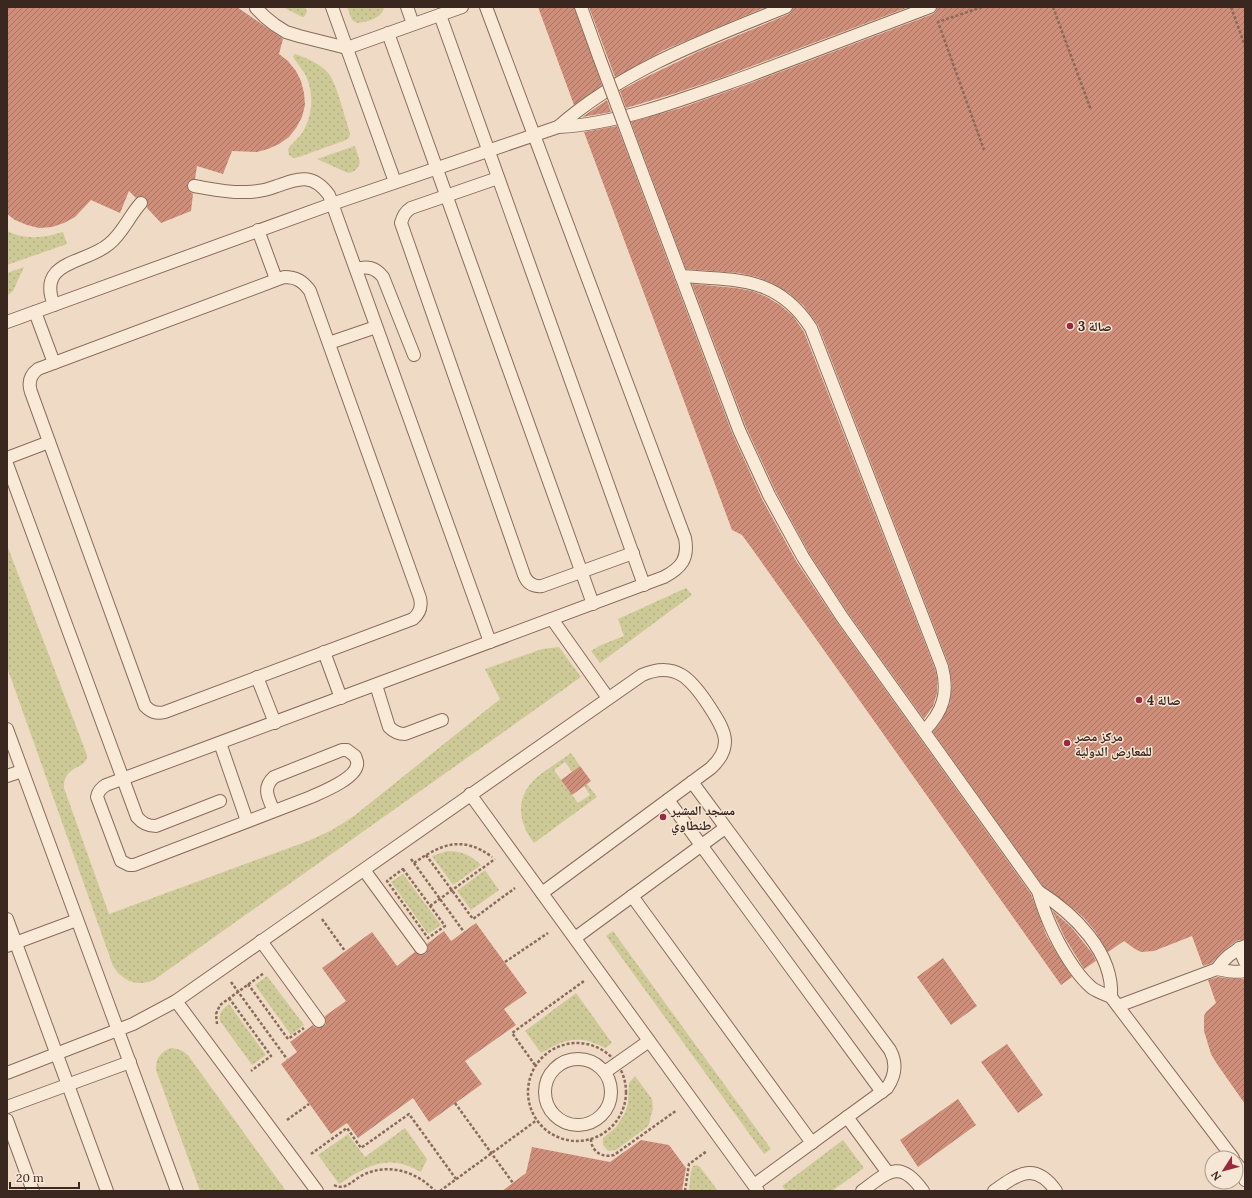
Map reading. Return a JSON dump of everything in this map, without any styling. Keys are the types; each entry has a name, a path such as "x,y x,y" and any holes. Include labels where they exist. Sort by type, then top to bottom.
{"lane":[{"path":"332,7 395,182"},
{"path":"407,7 413,24"},
{"path":"256,8 275,26 286,32 347,48 462,7"},
{"path":"274,811 266,793 270,781 274,777 342,750 347,750 355,756 357,766 355,770 341,782 320,794 134,865 124,864 120,858 97,798 98,792 102,788 124,779 664,577 678,568 683,562 686,554 687,546 685,538 486,7"},
{"path":"581,7 739,430 772,501 803,557 822,587 1038,891 1048,920 1070,960 1092,988 1115,1001 1226,1150"},
{"path":"7,322 258,230 558,126 588,103 643,69 689,46 786,7"},
{"path":"558,126 581,125 597,122 671,103 840,42 930,7"},
{"path":"440,15 644,584"},
{"path":"388,33 593,604"},
{"path":"498,178 411,208 402,217 401,223 524,575 529,583 537,586 633,553"},
{"path":"194,186 222,191 249,192 275,187 295,179 303,179 318,184 329,195 490,642"},
{"path":"54,305 50,291 53,277 57,271 68,263 97,252 108,245 118,236 133,212 141,203"},
{"path":"258,230 276,279"},
{"path":"356,269 368,267 374,268 383,277 414,355"},
{"path":"681,276 744,281 764,287 783,297 794,306 804,316 811,328 944,673 945,691 943,702 932,723 924,731"},
{"path":"284,277 291,277 299,280 305,284 310,291 329,343 421,603 419,612 412,619 160,713 154,713 145,706 31,392 30,382 34,372 38,369 284,277"},
{"path":"35,312 54,363"},
{"path":"329,343 376,327"},
{"path":"7,458 49,442"},
{"path":"7,464 137,817 147,825 156,826 220,801"},
{"path":"552,619 608,698"},
{"path":"324,652 341,698"},
{"path":"7,1073 118,1030 148,1017 176,1001 642,675 660,669 669,670 686,677 693,683 725,734 725,742 721,757 717,763 542,892"},
{"path":"257,677 274,723"},
{"path":"376,685 389,726 396,733 406,734 442,720"},
{"path":"7,729 177,1191"},
{"path":"220,744 247,821"},
{"path":"7,776 22,771"},
{"path":"470,794 756,1188 812,1143 887,1088 891,1082 895,1069 895,1062 890,1050 692,782"},
{"path":"668,800 882,1092"},
{"path":"575,938 725,828"},
{"path":"364,870 421,948"},
{"path":"1038,891 1051,899 1075,919 1094,943 1107,966 1115,1001"},
{"path":"632,896 812,1143"},
{"path":"7,919 11,944 56,1054 107,1191"},
{"path":"11,944 77,920"},
{"path":"261,941 314,1023"},
{"path":"1217,969 1223,960 1242,947 1245,962"},
{"path":"1115,1001 1217,969 1227,971 1245,971"},
{"path":"176,1001 317,1191"},
{"path":"605,1072 649,1041"},
{"path":"571,1059 590,1060 605,1072 609,1080 611,1090 610,1099 607,1108 594,1122 585,1125 566,1123 551,1112 545,1094 545,1084 554,1068 562,1062 571,1059"},
{"path":"7,1107 130,1062"},
{"path":"848,1117 888,1173"},
{"path":"7,1120 33,1191"},
{"path":"862,1191 888,1173 898,1171 908,1174 916,1180 923,1191"},
{"path":"994,1191 1016,1176 1031,1173 1045,1178 1056,1191"}],"path":[{"path":"982,7 938,22 984,150"},
{"path":"1053,7 1091,110"},
{"path":"1231,7 1245,46"},
{"path":"400,844 464,932"},
{"path":"414,863 443,846 461,844 479,849 498,862"},
{"path":"426,855 472,919 515,888 512,882"},
{"path":"430,906 495,859"},
{"path":"403,870 430,906 445,926 428,938 387,881 403,870"},
{"path":"312,905 345,951"},
{"path":"505,962 563,922"},
{"path":"221,969 287,1059"},
{"path":"220,1029 217,1025 216,1014 220,1005 268,970"},
{"path":"535,1065 512,1033 584,982"},
{"path":"248,984 288,1040 314,1023"},
{"path":"229,998 271,1056 250,1072"},
{"path":"574,1043 586,1044 607,1054 617,1064 625,1086 625,1098 623,1109 618,1119 610,1128 591,1139 579,1141 567,1140 555,1136 545,1129 537,1120 531,1110 528,1099 530,1076 535,1065 552,1049 574,1043"},
{"path":"246,1066 255,1078"},
{"path":"455,1103 513,1183"},
{"path":"298,1112 309,1104"},
{"path":"591,1139 593,1149 598,1153 604,1156 614,1155 677,1110"},
{"path":"310,1154 347,1128 361,1148 409,1114 456,1179"},
{"path":"286,1120 290,1126"},
{"path":"440,1191 537,1120"},
{"path":"306,1149 315,1160"},
{"path":"685,1191 689,1164 708,1151 712,1156"},
{"path":"331,1183 335,1186 344,1187 362,1175 373,1171 397,1169 419,1177 435,1191"}],"shaded area":[{"path":"283,7 305,7 307,12 304,17 302,17"},
{"path":"347,7 384,7 383,11 378,17 365,22 357,23 352,20"},
{"path":"295,54 318,64 329,74 338,94 350,133 349,138 346,140 293,158 289,155 288,149 306,126 311,105 309,83 305,73 293,56"},
{"path":"355,146 360,162 353,172 348,173 317,159"},
{"path":"7,231 28,237 49,236 63,232 67,244 7,265"},
{"path":"24,267 13,291 7,296 7,273"},
{"path":"7,545 87,755 84,763 67,775 64,788 109,914 308,841 332,830 354,816 500,699 485,669 542,649 559,647 581,677 154,980 136,983 125,979 113,966 7,667"},
{"path":"686,588 692,595 600,663 591,651 601,645 624,636 618,619"},
{"path":"571,753 580,766 572,772 565,762 554,770 578,803 590,795 584,786 587,784 597,797 534,843 522,820 521,804 523,796 527,788 537,777"},
{"path":"447,851 466,854 481,865 453,885 432,856"},
{"path":"485,870 499,890 471,910 457,891"},
{"path":"403,874 441,925 428,934 391,882"},
{"path":"613,931 771,1149 764,1154 606,936"},
{"path":"267,976 304,1025 291,1035 255,985"},
{"path":"576,993 612,1043 605,1048 588,1041 572,1040 557,1044 541,1053 525,1031"},
{"path":"229,1004 266,1055 252,1065 220,1021 220,1013"},
{"path":"171,1048 182,1051 188,1056 286,1191 200,1191 156,1070 159,1056 164,1051"},
{"path":"635,1076 652,1099 653,1108 649,1124 616,1150 608,1151 603,1145 603,1138 616,1127 625,1113 628,1103 629,1083"},
{"path":"405,1128 427,1159 421,1172 409,1166 388,1162 359,1171 339,1184 318,1155 348,1134 365,1157"},
{"path":"843,1140 864,1168 832,1191 786,1191 782,1186"},
{"path":"697,1165 718,1191 689,1191 691,1171 693,1166"}],"building":[{"path":"7,7 237,7 283,39 279,54 288,61 296,71 301,81 304,93 305,105 302,117 289,137 279,144 257,152 232,151 223,174 197,166 195,179 189,181 187,185 189,191 193,194 191,211 161,223 147,208 148,204 146,198 142,196 136,198 129,191 120,213 91,200 75,217 64,223 52,227 39,228 27,225 15,220 7,214"},
{"path":"538,7 574,7 602,85 574,105"},
{"path":"589,7 766,7 664,50 615,77"},
{"path":"793,7 909,7 723,77 626,108 620,91 700,51 789,14"},
{"name":"مركز مصر للمعارض الدولية","path":"937,7 1245,7 1245,939 1236,941 1221,953 1212,963 1203,966 1192,936 1154,951 1141,952 1124,941 1108,952 1095,931 1083,917 1043,886 933,732 942,720 950,703 952,685 949,665 818,325 803,305 789,293 772,283 757,277 739,273 686,269 631,122 681,108 751,83 933,14"},
{"path":"607,100 611,112 582,117 588,113"},
{"path":"617,126 732,433 762,499 796,561 836,621 1031,894 1046,935 1072,977 1061,985 753,550 742,535 732,530 584,132"},
{"path":"692,284 736,288 752,291 767,297 780,305 793,316 804,332 935,669 937,678 937,693 933,706 924,719 848,613 809,553 776,492 746,427"},
{"path":"580,766 591,781 572,795 561,780"},
{"path":"1052,910 1072,928 1092,953 1096,961 1084,969 1065,938"},
{"path":"476,923 527,993 504,1009 516,1025 465,1061 482,1084 429,1122 413,1098 358,1138 347,1123 331,1134 281,1064 297,1052 290,1042 313,1025 316,1028 323,1027 326,1024 325,1016 346,1001 322,968 372,932 397,966 415,952 421,955 426,954 428,948 427,944 444,931 451,941"},
{"path":"943,958 977,1006 951,1025 917,977"},
{"path":"1218,977 1245,979 1245,1104 1211,1054 1204,1031 1204,1016 1206,1012 1216,1003 1208,980"},
{"path":"1007,1044 1043,1095 1018,1113 981,1062"},
{"path":"958,1099 976,1125 918,1167 900,1140"},
{"path":"641,1140 669,1145 686,1168 682,1191 502,1191 526,1173 532,1147 610,1162"}],"place":[{"name":"صالة 3","path":"1070,326"},
{"name":"صالة 4","path":"1139,700"},
{"name":"مركز مصر للمعارض الدولية","path":"1067,743"},
{"name":"مسجد المشير طنطاوي","path":"663,817"}]}
